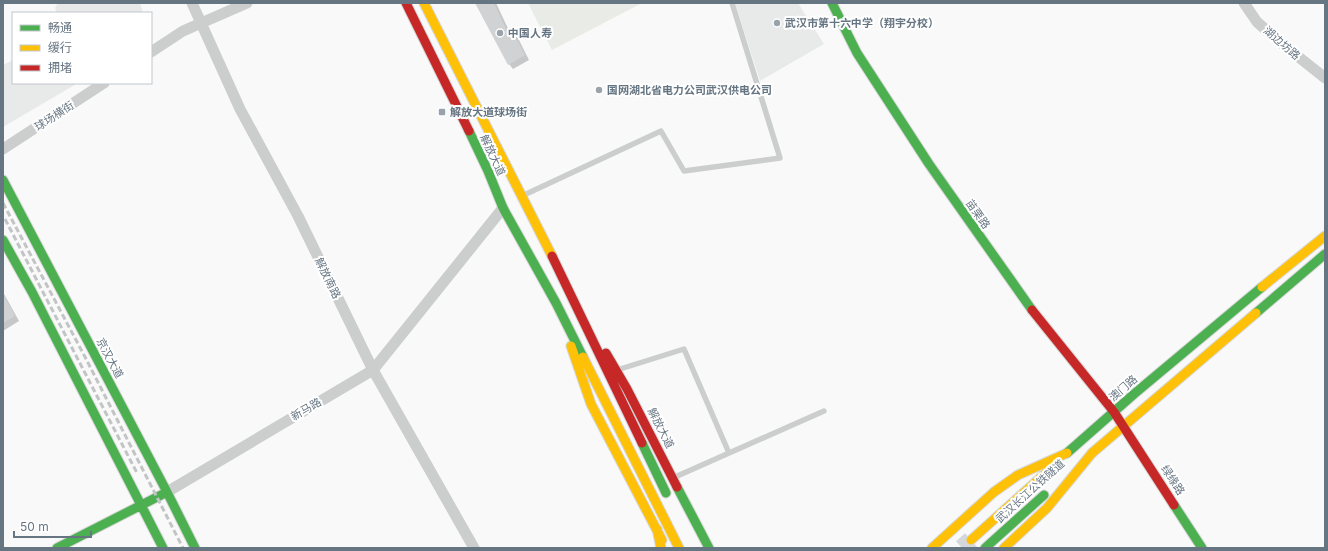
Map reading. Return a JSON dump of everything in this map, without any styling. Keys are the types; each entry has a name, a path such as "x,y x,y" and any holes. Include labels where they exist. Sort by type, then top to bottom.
{"main road":[{"name":"解放大道","path":"405,3 488,171 504,208 556,303 679,548"},
{"name":"苗栗路","path":"832,3 857,53 929,164 1028,304 1124,426"},
{"name":"解放大道","path":"427,6 574,300 668,499"},
{"name":"京汉大道","path":"3,180 195,548"},
{"name":"澳门路","path":"932,548 994,492 1018,475 1068,453 1114,412 1325,236"},
{"path":"3,240 32,292 163,548"},
{"path":"1004,548 1047,508 1092,453 1325,254"},
{"name":"解放大道","path":"574,300 627,389 709,548"},
{"name":"解放大道","path":"556,303 591,404 666,548"},
{"name":"绿缘路","path":"1124,426 1202,548"},
{"name":"武汉长江公铁隧道","path":"971,540 1068,453"},
{"name":"武汉长江公铁隧道","path":"985,548 1092,453"},
{"name":"新马路","path":"57,548 167,492"},
{"path":"657,529 661,548"}],"street":[{"name":"解放南路","path":"192,3 240,109 298,216 373,370 474,548"},
{"path":"152,51 184,31 247,3"},
{"name":"湖边坊路","path":"1244,3 1257,22 1325,78"},
{"name":"球场横街","path":"3,149 102,84"},
{"name":"新马路","path":"167,492 373,370 504,208"}],"lane":[{"path":"522,196 661,131 684,171 780,158 732,3"},
{"path":"616,370 684,349 729,453"},
{"path":"673,478 824,411"}],"shaded area":[{"path":"58,3 140,3 143,12 57,12 55,8"},
{"path":"528,3 642,3 552,50"},
{"name":"武汉市第十六中学（翔宇分校）","path":"735,3 798,3 824,44 760,81"},
{"path":"12,60 12,84 76,84 3,127 3,65"}],"building":[{"name":"中国人寿","path":"475,3 494,3 509,35 513,32 525,55 508,65"},
{"path":"3,294 15,316 3,323"}],"tunnel":[{"path":"962,548 971,540"}],"railway":[{"path":"3,203 84,355 183,548"},
{"path":"5,219 137,473"}],"traffic: fast":[{"path":"832,3 857,53 929,164 1032,310"},
{"path":"469,131 488,171 503,208 556,303 583,357"},
{"path":"3,180 195,548"},
{"path":"3,240 32,292 163,548"},
{"path":"1256,313 1325,254"},
{"path":"1067,453 1134,394 1262,287"},
{"path":"642,443 666,493"},
{"path":"677,487 709,548"},
{"path":"57,548 167,492"},
{"path":"985,548 1044,495"},
{"path":"1174,505 1202,548"}],"traffic: slow":[{"path":"424,3 552,256"},
{"path":"1262,287 1325,236"},
{"path":"1004,548 1047,508 1092,453 1256,313"},
{"path":"571,346 591,404 662,540"},
{"path":"583,357 679,548"},
{"path":"932,548 994,492 1018,475 1067,453"},
{"path":"971,540 1057,463"},
{"path":"657,529 661,548"}],"traffic: jam":[{"path":"406,3 469,131"},
{"path":"552,256 642,443"},
{"path":"1032,310 1114,412 1174,505"},
{"path":"606,353 627,389 677,487"}],"place":[{"name":"武汉市第十六中学（翔宇分校）","path":"777,23"},
{"name":"中国人寿","path":"500,33"},
{"name":"国网湖北省电力公司武汉供电公司","path":"599,90"},
{"name":"解放大道球场街","path":"442,112"}]}
